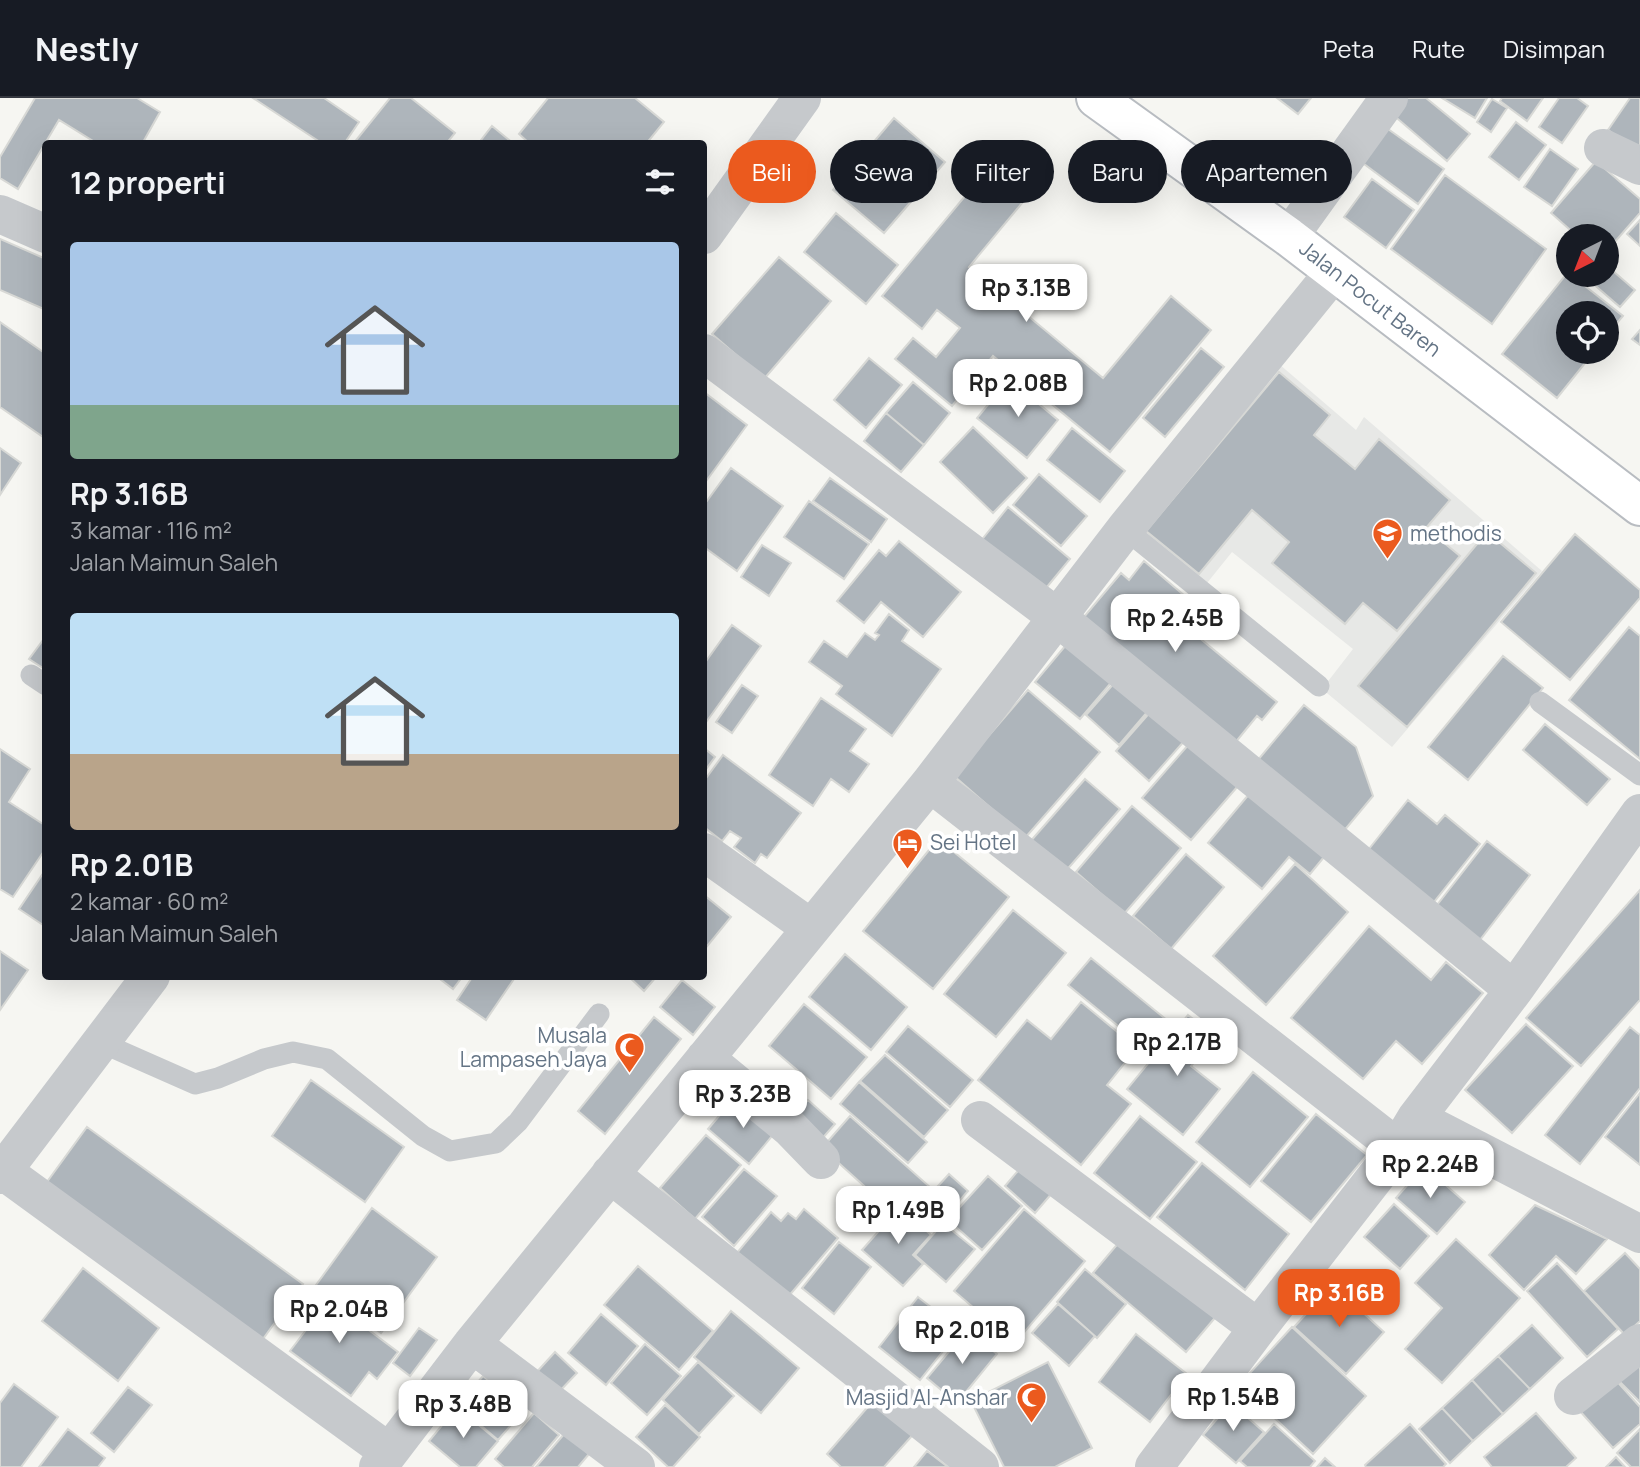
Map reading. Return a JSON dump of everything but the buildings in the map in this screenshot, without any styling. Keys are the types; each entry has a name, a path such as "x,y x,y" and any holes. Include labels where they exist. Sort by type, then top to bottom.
{"main road":[{"name":"Jalan Pocut Baren","path":"1096,98 1289,237 1640,506"}],"street":[{"path":"707,231 802,98"},
{"path":"1289,237 1389,98"},
{"path":"1603,148 1640,166"},
{"path":"0,214 42,232"},
{"path":"148,980 1,1173 384,1459 472,1344 930,783 1125,528 1334,272"},
{"path":"707,355 1057,617 1514,990"},
{"path":"930,783 1407,1133 1640,1234"},
{"path":"1170,1461 1258,1328 1514,990 1640,813"},
{"path":"707,854 811,929"},
{"path":"705,1058 790,1128 821,1160"},
{"path":"980,1119 1258,1328"},
{"path":"610,1174 980,1467"},
{"path":"472,1344 636,1467"},
{"path":"1573,1396 1639,1344"}],"lane":[{"path":"1125,528 1319,686"},
{"path":"1540,702 1640,775"},
{"path":"102,1043 195,1084 218,1078 264,1059 293,1052 327,1059 423,1136 450,1151 496,1143 518,1122 599,1014"}],"shaded area":[{"name":"methodis","path":"1272,358 1356,430 1364,417 1542,571 1392,747 1322,689 1353,649 1232,552 1203,588 1127,526"}],"place":[{"name":"methodis","path":"1387,561"},
{"name":"Sei Hotel","path":"907,870"},
{"name":"Musala Lampaseh Jaya","path":"630,1075"},
{"name":"Masjid Al-Anshar","path":"1031,1425"}]}
